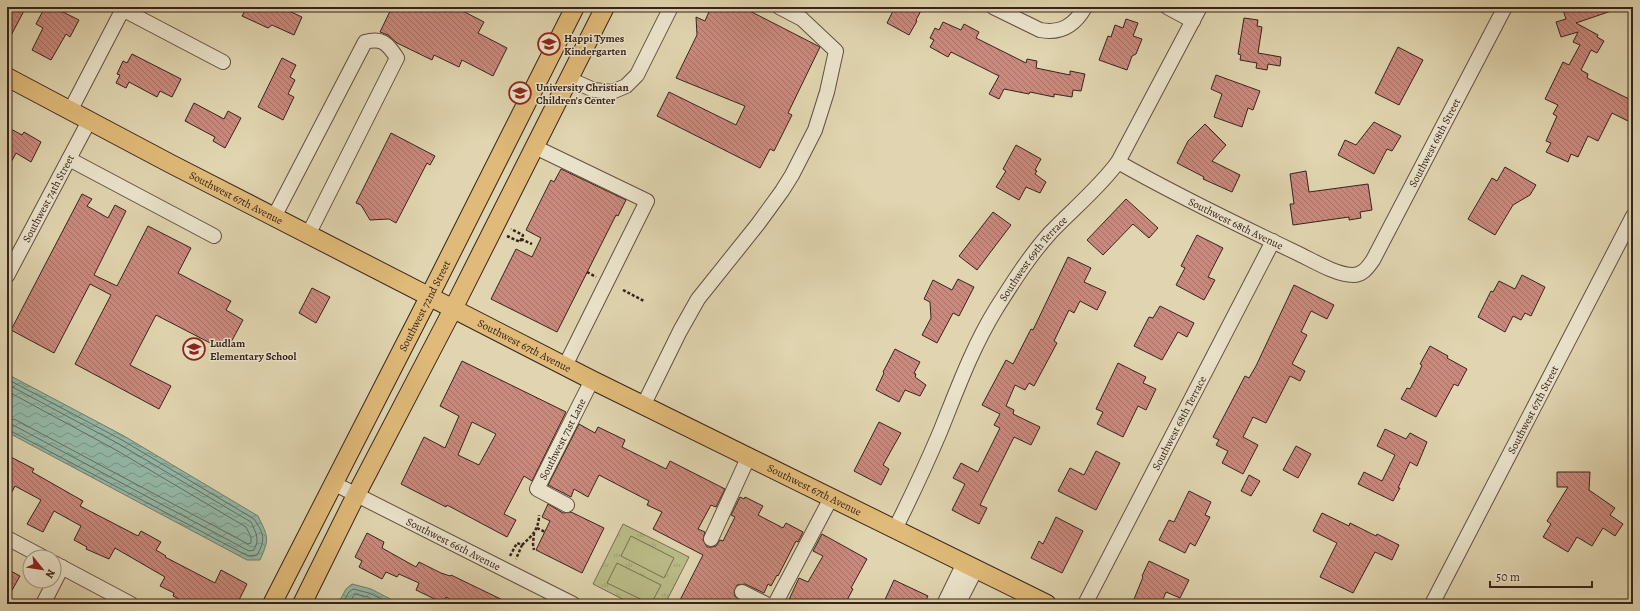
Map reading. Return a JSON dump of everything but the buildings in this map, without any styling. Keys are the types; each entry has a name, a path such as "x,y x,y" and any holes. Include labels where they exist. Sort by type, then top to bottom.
{"main road":[{"name":"Southwest 72nd Street","path":"272,604 575,7"},
{"path":"302,604 605,7"},
{"name":"Southwest 67th Avenue","path":"7,77 308,235 643,406 1047,604"}],"street":[{"path":"569,79 594,90 612,92 626,86 637,75 671,7"},
{"path":"643,406 663,364 695,304 782,191 815,130 827,92 836,50 802,19 779,7"},
{"path":"993,7 1035,27 1049,31 1062,30 1069,26 1075,21 1085,7"},
{"path":"1167,7 1192,21"},
{"name":"Southwest 69th Terrace","path":"895,529 932,450 972,353 996,310 1037,249 1107,176 1118,162 1200,7"},
{"name":"Southwest 68th Street","path":"1359,275 1364,272 1373,260 1504,7"},
{"path":"70,111 123,8 223,62"},
{"path":"274,217 365,42 374,39 389,46 397,58 308,235"},
{"name":"Southwest 74th Street","path":"7,276 89,121"},
{"path":"535,146 647,201 565,366"},
{"path":"69,159 214,236"},
{"name":"Southwest 68th Avenue","path":"1118,162 1273,242 1339,273 1359,275"},
{"name":"Southwest 67th Street","path":"1432,604 1633,216"},
{"name":"Southwest 68th Terrace","path":"1085,604 1273,242"},
{"name":"Southwest 71st Lane","path":"567,505 537,489 592,380"},
{"path":"711,540 748,458"},
{"name":"Southwest 66th Avenue","path":"333,483 574,604"},
{"path":"775,604 831,498"},
{"path":"7,538 28,549"},
{"path":"944,604 970,566"},
{"path":"958,604 970,566"},
{"path":"62,567 131,604"},
{"path":"43,604 49,589"},
{"path":"742,592 766,604"}],"path":[{"path":"511,229 523,235 521,239"},
{"path":"507,236 520,242 521,239"},
{"path":"521,239 532,244"},
{"path":"622,290 644,300"},
{"path":"516,559 522,545 537,528 539,524 539,514"},
{"path":"537,528 545,532"},
{"path":"534,533 534,550"},
{"path":"510,556 517,543 522,545"}],"green space":[{"path":"623,524 689,557 665,604 632,604 593,584"},
{"path":"631,536 674,558 664,578 621,556"},
{"path":"617,563 661,585 651,604 607,583"}],"water":[{"path":"7,374 124,436 258,516 266,533 265,547 260,560 247,560 7,432"},
{"path":"352,584 371,589 400,604 338,604 346,589"}],"place":[{"name":"Happi Tymes Kindergarten","path":"549,44"},
{"name":"University Christian Children's Center","path":"520,93"},
{"name":"Ludlam Elementary School","path":"194,349"}]}
